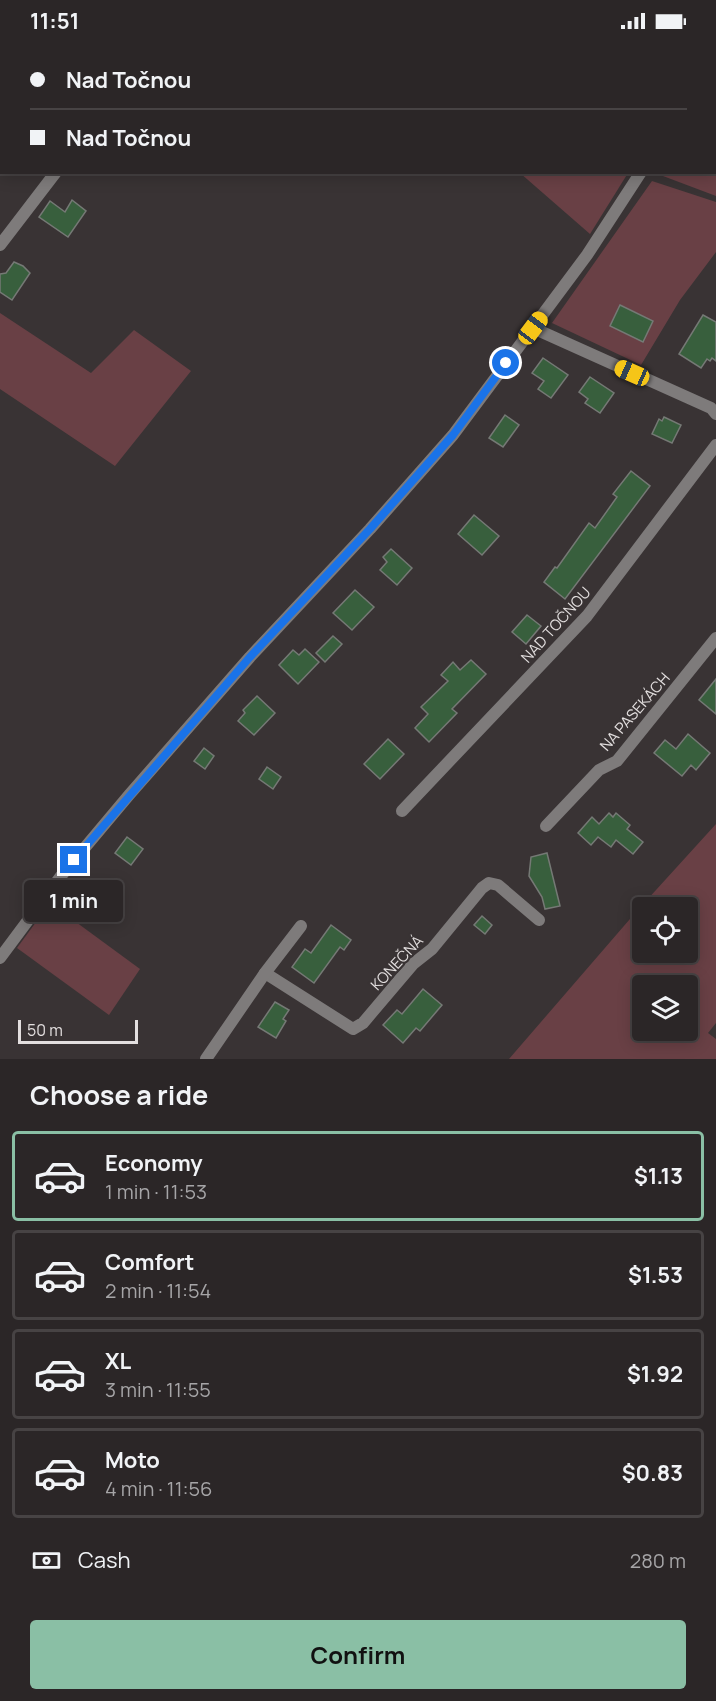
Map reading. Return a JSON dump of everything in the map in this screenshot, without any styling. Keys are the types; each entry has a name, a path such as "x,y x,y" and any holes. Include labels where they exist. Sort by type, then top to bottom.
{"street":[{"path":"0,246 54,174"},
{"path":"0,958 61,876 129,795 250,657 370,529 453,435 587,255 640,174"},
{"path":"533,328 711,408 716,414"},
{"name":"NAD TOČNOU","path":"402,812 587,616 716,445"},
{"name":"NA PASEKÁCH","path":"546,826 599,770 617,761 716,638"},
{"name":"KONEČNÁ","path":"265,973 353,1029 363,1023 413,964 432,949 482,888 489,883 498,885 539,920"},
{"path":"206,1059 265,973 301,926"}],"shaded area":[{"path":"521,174 627,174 590,234"},
{"path":"658,174 716,174 716,196"},
{"path":"652,181 716,202 716,252 680,300 641,365 552,323"},
{"path":"0,313 91,373 134,330 191,371 115,466 0,389"},
{"path":"716,824 716,1023 708,1033 716,1039 716,1059 509,1059 632,917 632,963 698,963 698,897 650,897"},
{"path":"50,903 140,969 109,1015 17,948"}],"building":[{"path":"72,200 86,211 68,237 39,217 50,201 65,212"},
{"path":"14,262 23,266 30,273 12,300 0,292 0,274 6,273"},
{"path":"620,305 653,321 643,342 610,326"},
{"path":"703,315 716,322 716,361 712,358 710,361 707,359 701,368 679,354"},
{"path":"543,358 568,375 551,398 538,389 544,381 532,373"},
{"path":"590,377 614,393 600,413 585,403 588,399 579,392"},
{"path":"505,415 519,425 503,447 489,438"},
{"path":"664,417 681,425 672,443 652,434 659,419 662,421"},
{"path":"631,471 650,486 565,599 544,582 555,567 557,568 589,523 595,528 617,497 613,494"},
{"path":"474,515 499,536 482,555 458,534"},
{"path":"391,549 412,568 397,585 380,570 387,562 383,557"},
{"path":"355,590 374,607 352,630 333,613"},
{"path":"527,615 541,626 526,644 512,632"},
{"path":"333,636 342,644 325,662 316,653"},
{"path":"305,649 319,662 298,684 279,665 293,650 299,655"},
{"path":"471,660 486,674 452,709 457,713 429,742 415,728 428,714 421,707 448,681 441,675 453,662 460,670"},
{"path":"716,679 716,714 699,700"},
{"path":"257,696 275,713 254,735 238,721 245,713 243,710"},
{"path":"688,734 710,753 696,770 691,765 682,776 654,753 665,740 676,749"},
{"path":"388,739 404,754 380,779 364,764"},
{"path":"204,748 214,756 205,769 194,761"},
{"path":"267,767 281,777 273,789 259,779"},
{"path":"609,813 613,817 616,813 630,825 627,829 643,842 633,854 616,840 611,847 598,837 591,845 578,833 592,817 599,824"},
{"path":"127,837 143,849 131,865 115,853"},
{"path":"547,853 560,906 545,909 542,897 529,876 531,857"},
{"path":"91,885 109,898 97,915 79,901"},
{"path":"482,916 492,925 485,934 474,925"},
{"path":"331,925 351,940 344,950 340,947 314,983 292,967 305,949 311,953"},
{"path":"423,989 442,1005 420,1031 416,1028 403,1043 383,1025 397,1010 402,1014"},
{"path":"275,1002 289,1010 283,1019 286,1021 276,1038 258,1027"}],"route":[{"path":"74,860 250,657 370,529 453,435 506,363"}]}
